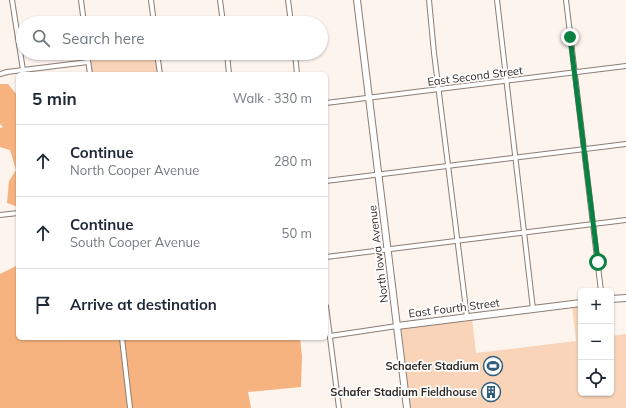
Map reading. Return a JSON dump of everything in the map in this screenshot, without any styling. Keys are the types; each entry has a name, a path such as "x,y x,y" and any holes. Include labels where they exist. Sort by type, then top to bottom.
{"main road":[{"name":"North Iowa Avenue","path":"357,0 407,408"},
{"path":"614,299 626,298"},
{"name":"East Fourth Street","path":"397,326 578,303"}],"street":[{"path":"12,0 16,25"},
{"path":"81,0 83,16"},
{"path":"151,0 153,16"},
{"path":"220,0 222,16"},
{"path":"288,0 290,16"},
{"path":"428,0 466,317"},
{"path":"497,0 534,309"},
{"path":"566,0 601,288"},
{"path":"21,60 23,70"},
{"path":"159,60 160,72"},
{"path":"228,60 230,72"},
{"path":"296,60 297,72"},
{"path":"0,74 88,62 90,72"},
{"name":"East Second Street","path":"328,103 626,66"},
{"path":"328,181 626,144"},
{"path":"0,215 16,212"},
{"path":"328,257 626,220"},
{"path":"328,321 339,408"},
{"name":"East Fourth Street","path":"330,336 397,326"},
{"path":"122,340 130,408"}],"shaded area":[{"path":"88,60 158,60 160,72 90,72"},
{"path":"0,84 8,84 16,94 16,170 10,150 0,147 0,128 3,127 0,124"},
{"path":"16,170 16,206 7,203 9,181"},
{"path":"16,266 16,340 300,340 302,356 301,387 248,392 251,408 0,408 0,274"},
{"name":"Schaefer Stadium","path":"572,306 578,306 578,396 614,396 614,336 626,334 626,408 411,408 401,328 472,318 476,353 576,341"}],"waterway":[{"path":"0,89 13,115 16,117"},
{"path":"69,340 72,349 91,364 95,376 103,389 99,408"}],"place":[{"name":"Schaefer Stadium","path":"493,366"},
{"name":"Schafer Stadium Fieldhouse","path":"491,392"}],"route":[{"path":"570,37 598,262"}]}
